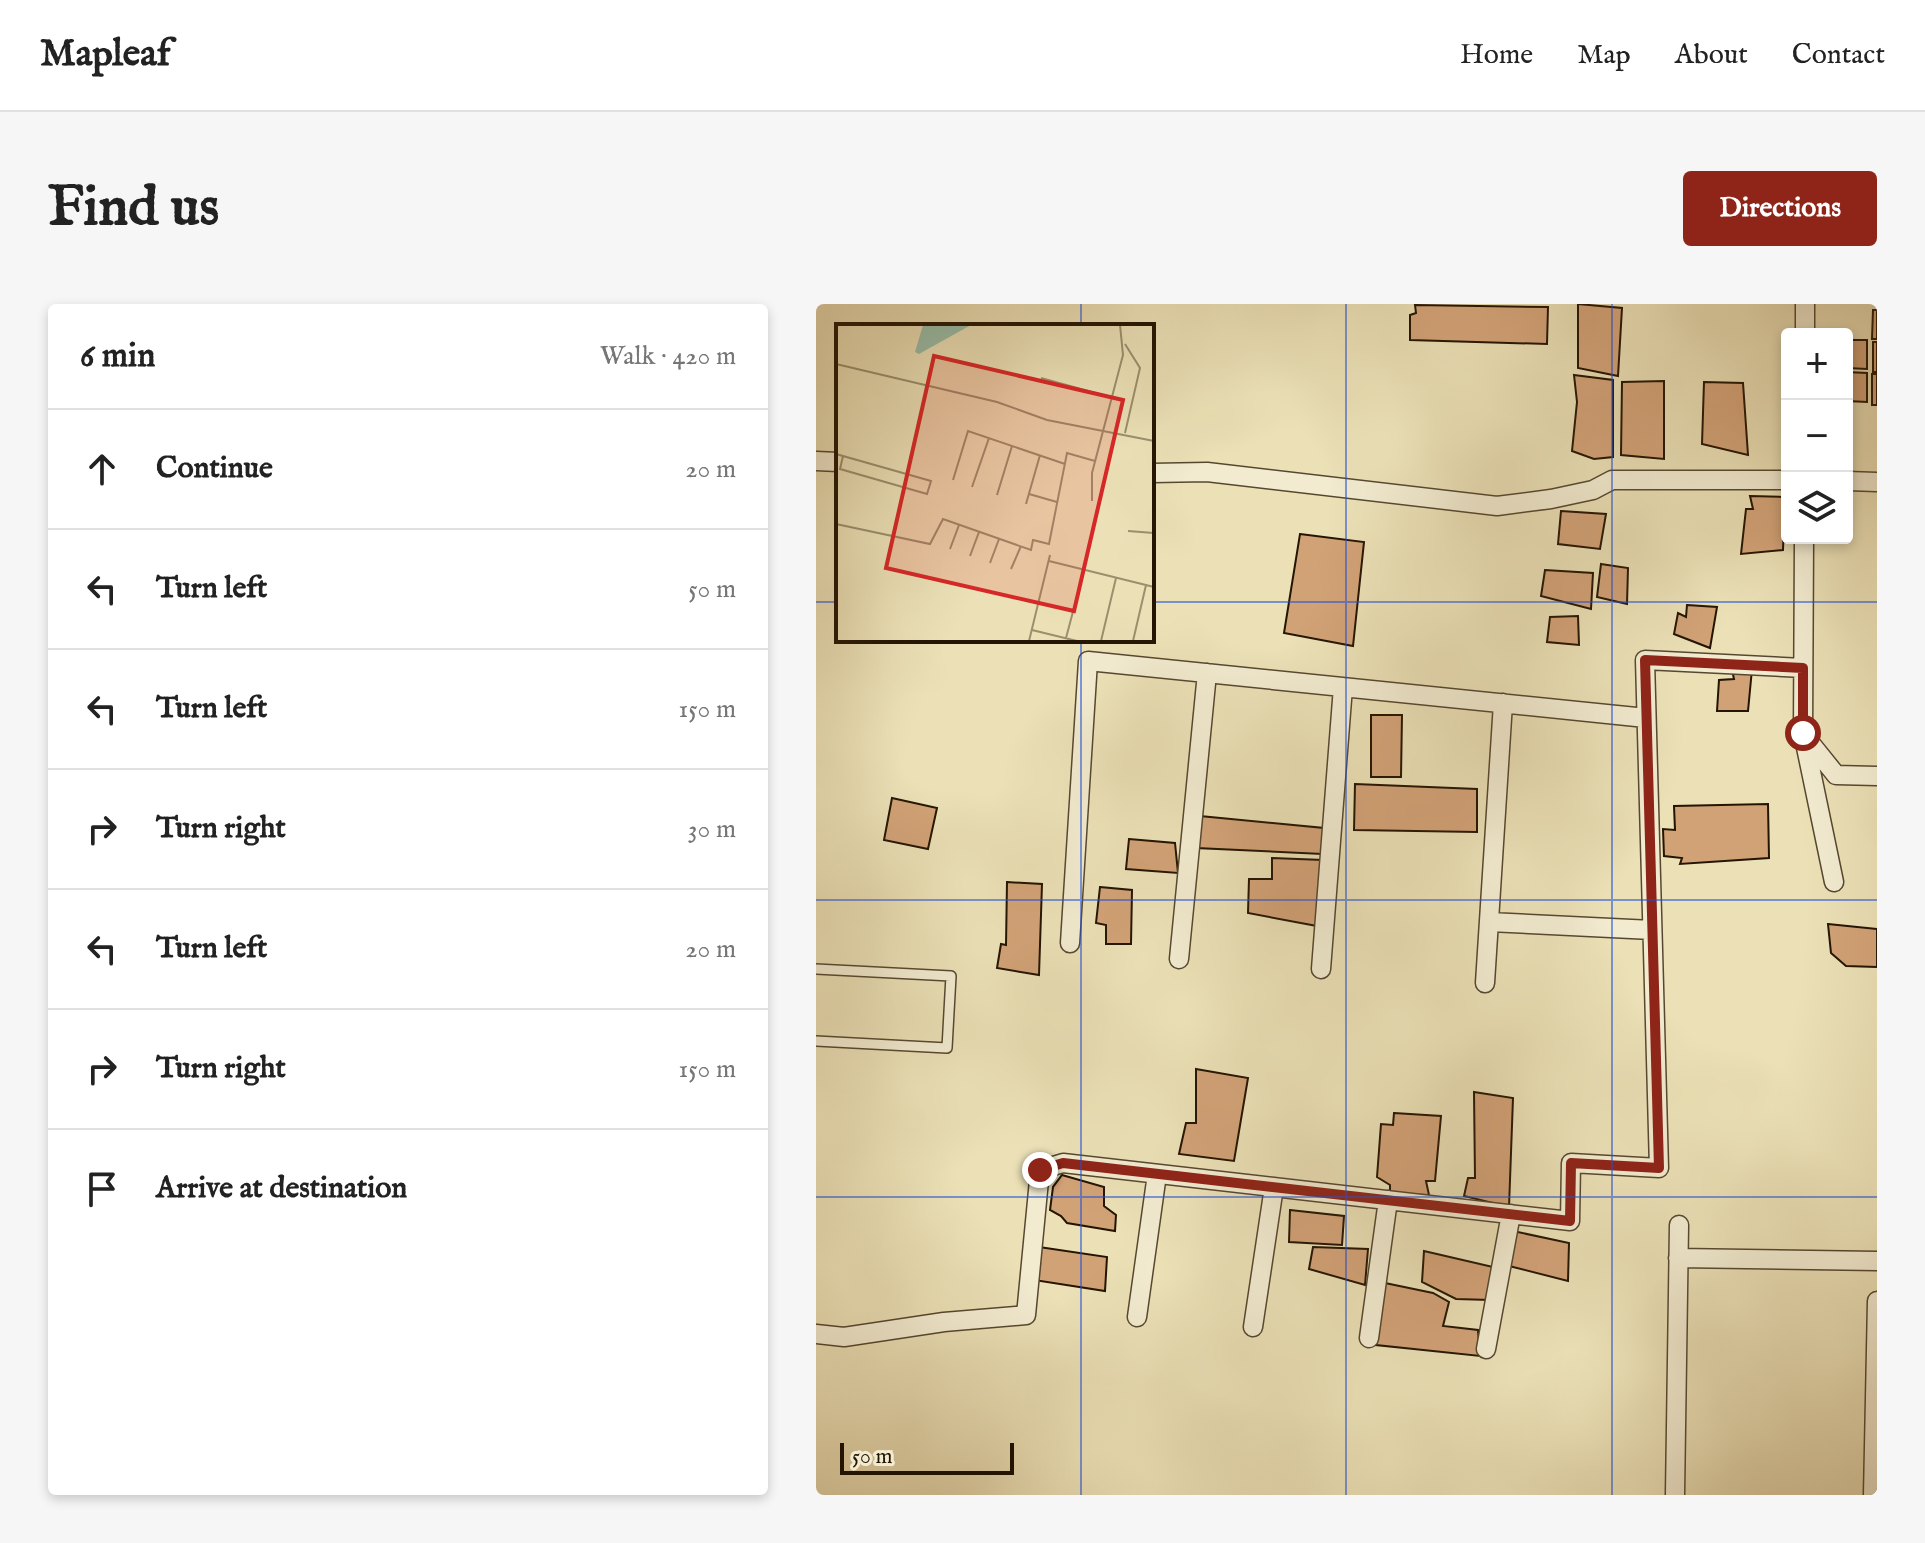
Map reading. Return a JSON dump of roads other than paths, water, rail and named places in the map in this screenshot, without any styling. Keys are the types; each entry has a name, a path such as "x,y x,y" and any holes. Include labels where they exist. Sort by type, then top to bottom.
{"street":[{"path":"1805,304 1805,328"},
{"path":"816,461 836,462"},
{"path":"1154,473 1207,472 1497,506 1593,490 1612,480 1781,480"},
{"path":"1853,481 1877,482"},
{"path":"1804,544 1803,733 1834,882"},
{"path":"816,1334 844,1337 944,1322 1026,1315 1040,1170 1063,1163 1570,1221 1571,1163 1659,1168 1645,660 1803,668"},
{"path":"1070,943 1088,661 1646,718"},
{"path":"1179,959 1207,673"},
{"path":"1321,969 1343,687"},
{"path":"1485,983 1503,703"},
{"path":"1803,733 1836,775 1877,776"},
{"path":"1489,922 1652,930"},
{"path":"1137,1317 1157,1174"},
{"path":"1253,1327 1274,1187"},
{"path":"1369,1338 1388,1200"},
{"path":"1486,1349 1511,1214"},
{"path":"1675,1495 1679,1225"},
{"path":"1678,1258 1877,1261"},
{"path":"1873,1495 1877,1301"}],"lane":[{"path":"816,969 951,976 947,1048 816,1041"}]}
